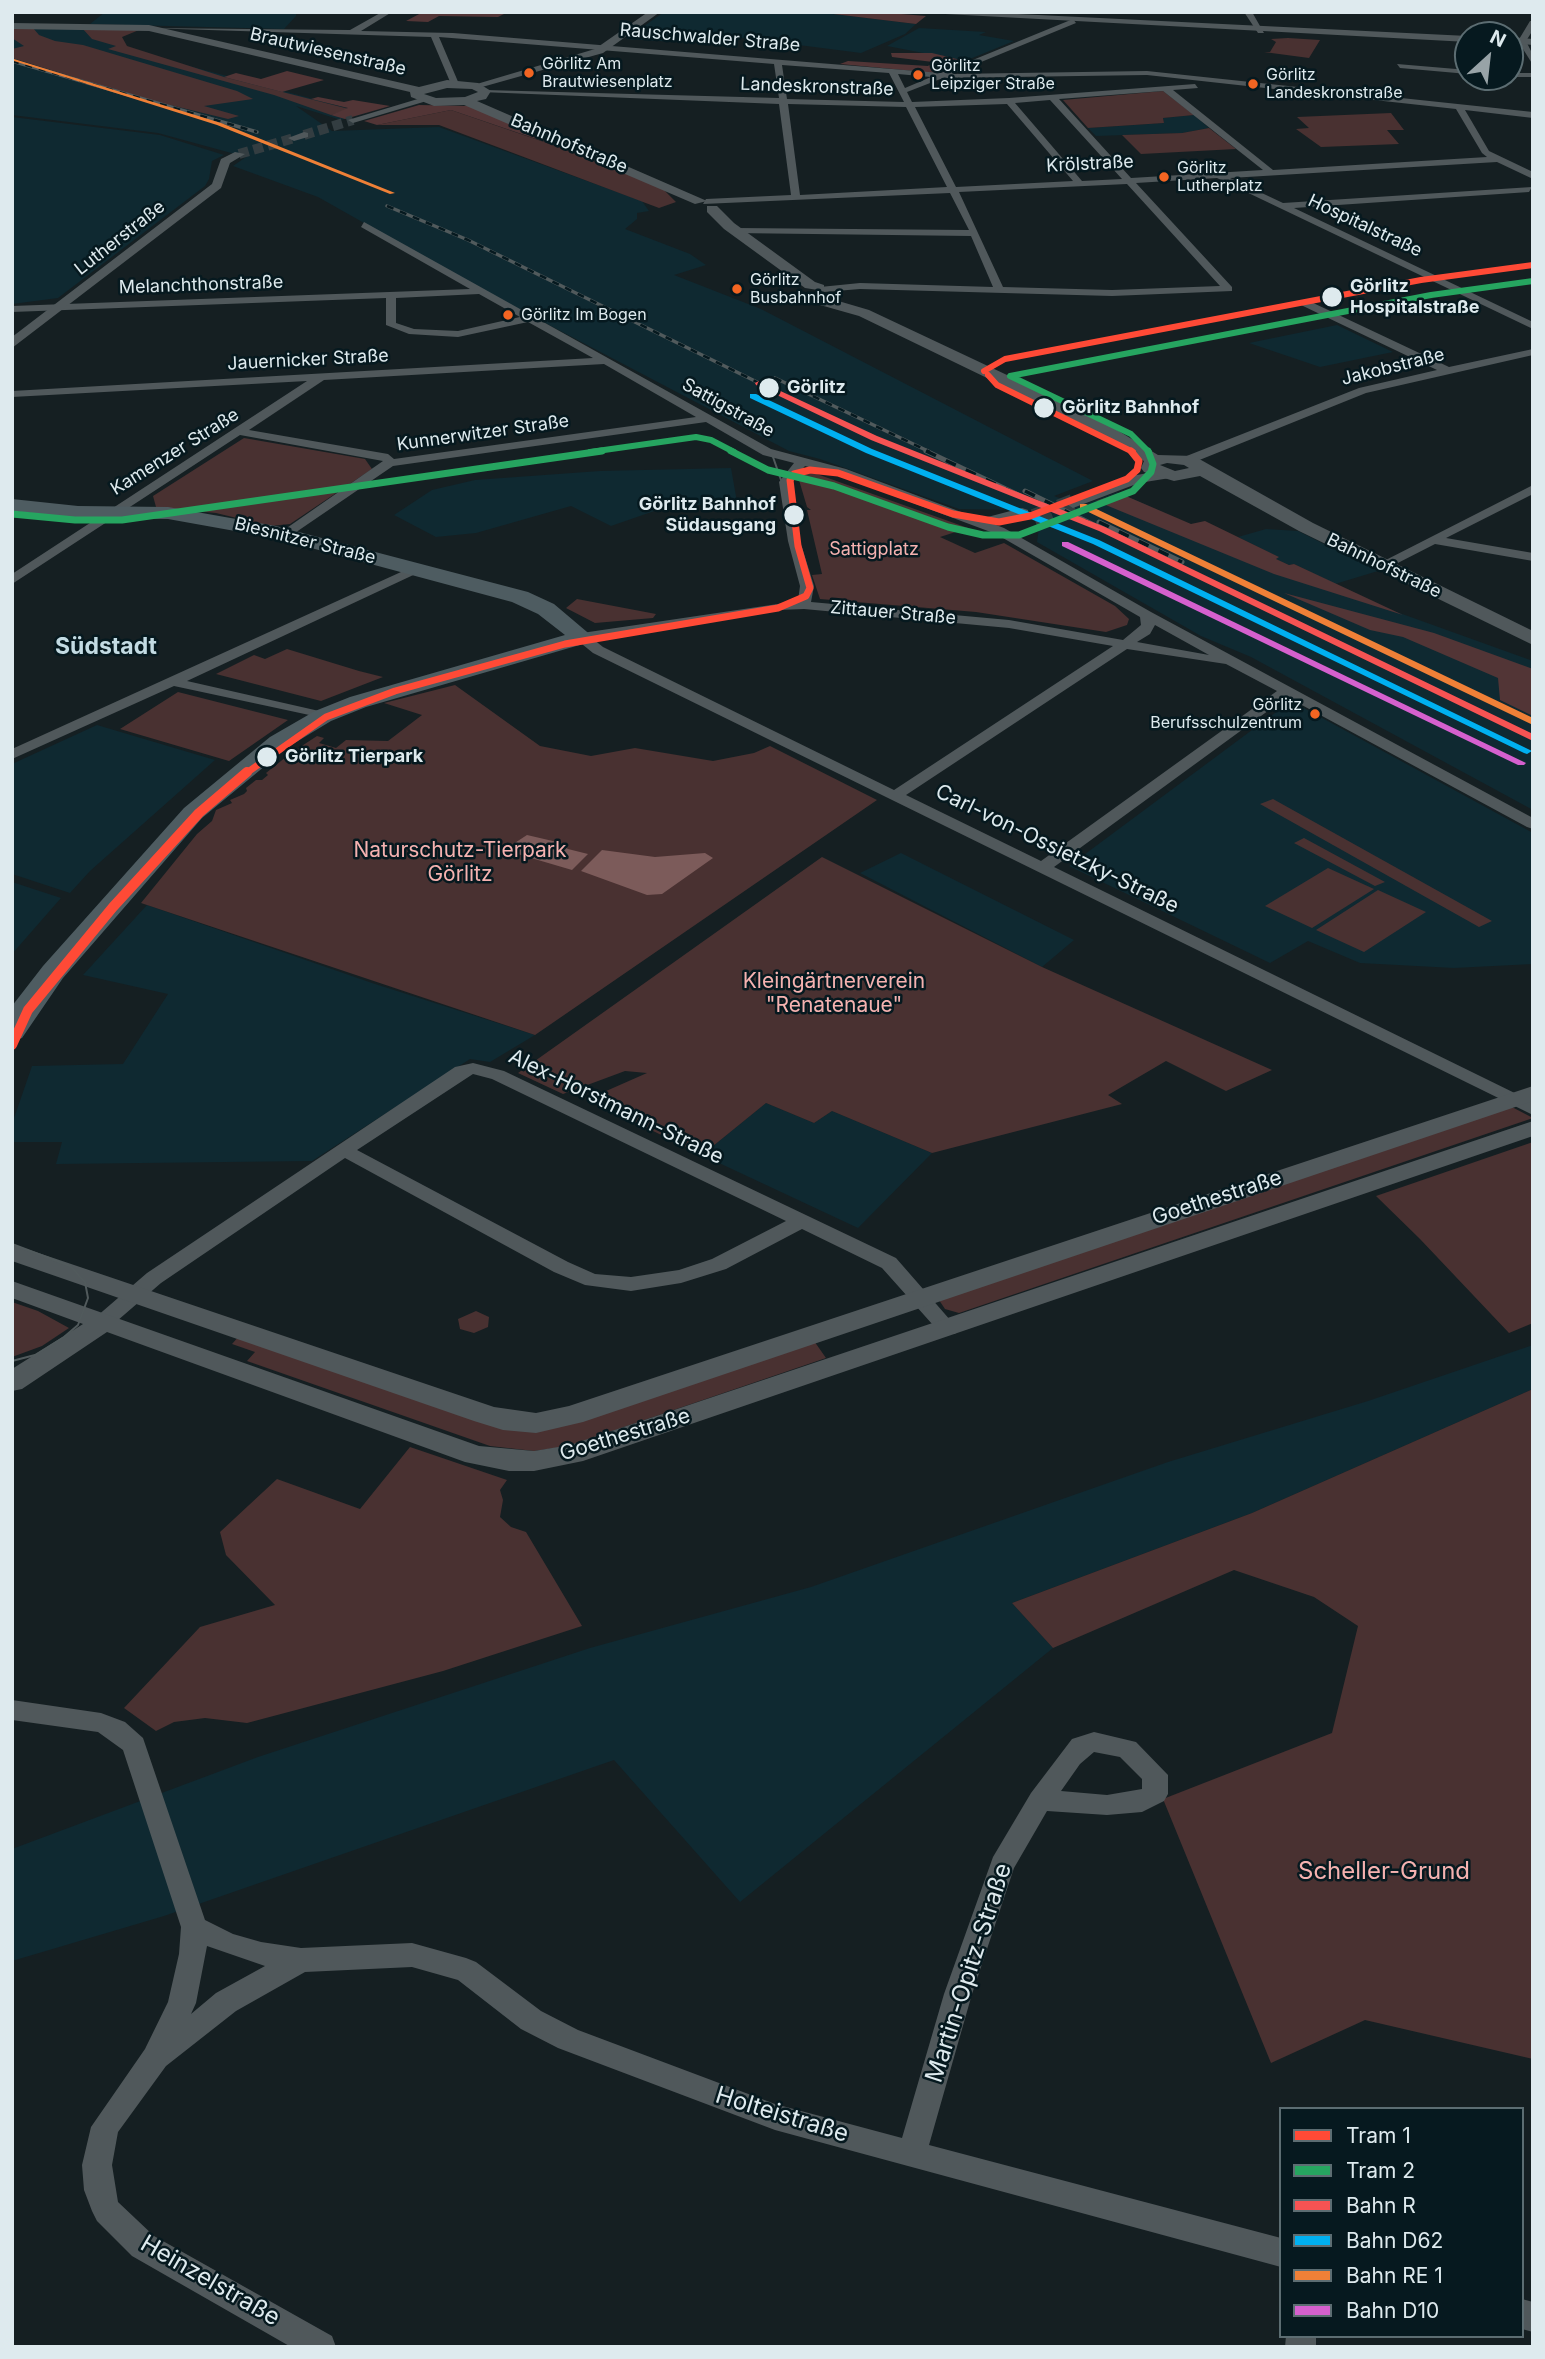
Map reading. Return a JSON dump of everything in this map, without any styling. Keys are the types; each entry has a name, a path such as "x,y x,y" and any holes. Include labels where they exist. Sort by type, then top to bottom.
{"main road":[{"name":"Rauschwalder Straße","path":"12,26 149,28"},
{"name":"Brautwiesenstraße","path":"149,28 422,95"},
{"path":"455,84 480,89 480,97 466,101 422,95 455,84"},
{"name":"Bahnhofstraße","path":"466,101 671,189 702,206 825,293 1173,466 1236,492 1533,639"},
{"name":"Bahnhofstraße","path":"790,270 798,294 825,293"},
{"name":"Biesnitzer Straße","path":"12,505 187,515 286,535 532,601 582,637"},
{"name":"Zittauer Straße","path":"12,1032 22,1013 53,972 193,813 256,760 323,716 394,689 582,637"}],"street":[{"path":"353,33 387,12"},
{"path":"480,89 606,47 655,12"},
{"path":"913,12 1454,38"},
{"path":"1248,12 1261,31"},
{"path":"901,92 1073,21"},
{"path":"1531,58 1527,41 1533,23"},
{"name":"Rauschwalder Straße","path":"149,28 434,35 944,76"},
{"path":"434,35 455,84"},
{"path":"778,61 796,198"},
{"path":"1400,66 1454,71"},
{"path":"892,71 951,191 975,233 999,289"},
{"path":"944,76 1012,78 1120,72 1533,115"},
{"name":"Landeskronstraße","path":"480,89 909,105 1009,102 1231,82"},
{"path":"1166,89 1272,173"},
{"path":"353,120 422,95"},
{"path":"825,293 884,287 1112,293 1228,289 1053,98"},
{"path":"1009,102 1080,184"},
{"path":"1458,106 1486,153 1533,176"},
{"name":"Lutherstraße","path":"12,344 217,186 225,162 239,154"},
{"name":"Krölstraße","path":"702,206 796,198 1497,159"},
{"path":"1472,160 1491,170"},
{"name":"Hospitalstraße","path":"1219,176 1533,326"},
{"path":"1531,190 1511,180 1533,176"},
{"path":"1282,206 1531,190"},
{"name":"Sattigstraße","path":"364,225 472,289 607,361 769,454 842,472 1008,535 1146,615 1533,824"},
{"path":"733,229 975,233"},
{"name":"Melanchthonstraße","path":"12,309 391,296 472,289"},
{"path":"391,296 391,325 413,332 458,334 526,318"},
{"path":"1305,303 1448,371"},
{"name":"Jakobstraße","path":"1173,466 1342,397 1533,352"},
{"name":"Jauernicker Straße","path":"12,394 607,361"},
{"name":"Kamenzer Straße","path":"12,580 112,512 241,432 322,377"},
{"name":"Kunnerwitzer Straße","path":"286,535 390,463 706,419"},
{"path":"241,432 388,458 390,463"},
{"path":"802,462 791,471 785,482 794,541 807,586 804,605"},
{"path":"1067,500 1173,466"},
{"path":"1383,565 1533,489"},
{"path":"982,523 1028,516 1008,535"},
{"path":"1436,540 1533,557"},
{"path":"12,755 417,569"},
{"name":"Zittauer Straße","path":"582,637 768,608 804,605 949,617 1122,644"},
{"path":"895,796 1145,631 1148,625 1146,615"},
{"name":"Carl-von-Ossietzky-Straße","path":"582,637 598,650 895,796 1526,1100"},
{"name":"Sattigstraße","path":"1122,644 1239,664"},
{"path":"173,682 323,716"},
{"path":"1044,867 1288,690"},
{"name":"Alex-Horstmann-Straße","path":"134,1295 154,1278 461,1070 473,1068 491,1072 889,1263 921,1297"},
{"name":"Goethestraße","path":"12,1252 484,1414 522,1423 554,1421 921,1297 1526,1100"},
{"name":"Goethestraße","path":"12,1289 475,1455 522,1461 573,1454 948,1329 1533,1128"},
{"path":"344,1150 561,1267 592,1280 631,1284 681,1276 719,1264 766,1242 800,1222"},
{"path":"12,1382 78,1341 134,1295"},
{"path":"921,1297 948,1329"},
{"path":"12,1710 100,1723 116,1729 134,1745 189,1913"},
{"name":"Martin-Opitz-Straße","path":"912,2153 958,1994 1002,1865 1040,1800"},
{"name":"Holteistraße","path":"189,1913 250,1950 301,1960 412,1955 466,1970 531,2020 568,2039 775,2117 1279,2252"},
{"name":"Heinzelstraße","path":"189,1913 193,1954 182,2003 155,2058 105,2127 97,2165 99,2190 107,2211 143,2246 321,2347"},
{"name":"Holteistraße","path":"155,2058 226,2002 301,1960"}],"shaded area":[{"path":"105,12 296,12 296,16 284,29 90,24"},
{"path":"423,12 508,12 498,17 439,16 428,22 406,21"},
{"path":"664,12 817,12 916,24 905,34 861,53 713,34 690,35 676,42 626,39"},
{"path":"817,12 877,12 926,16 916,24"},
{"path":"12,28 82,28 148,55 366,113 341,120 296,106 332,131 439,127 642,201 649,211 637,213 637,219 625,229 690,254 706,265 674,275 761,309 1093,481 1054,496 1080,506 1117,492 1355,597 1533,661 1533,810 1251,657 1201,636 1037,542 1040,520 1014,510 959,509 820,459 789,451 490,294 318,197 233,166 246,157 158,133 12,115"},
{"path":"919,28 986,32 979,35 1014,41 965,61 887,46"},
{"path":"891,53 932,53 965,61 935,73 840,64 848,61 928,66 933,62 892,57"},
{"path":"287,71 324,80 282,92 224,77 236,73 261,79"},
{"path":"318,97 390,106 345,119 331,115 348,108 311,99"},
{"path":"419,105 469,106 598,160 451,110 377,125 364,121"},
{"path":"1194,115 1209,128 1182,133 1096,136 1088,128 1164,123 1163,118"},
{"path":"12,117 160,135 224,155 212,161 205,186 58,298 12,304"},
{"path":"1337,325 1393,352 1320,367 1249,343"},
{"path":"731,468 737,502 663,508 611,526 571,506 476,533 436,537 394,515 432,490 475,480 600,471"},
{"path":"1119,493 1191,524 1205,521 1279,557 1276,559 1289,565 1294,564 1403,615 1274,574 1096,501"},
{"path":"1266,529 1298,531 1378,571 1335,584 1294,564 1289,565 1275,559 1278,557 1238,537"},
{"path":"1284,593 1434,633 1533,669 1533,716 1500,700 1498,678 1403,637 1370,630"},
{"path":"1291,701 1533,833 1533,964 1454,968 1360,963 1308,941 1270,963 1069,866"},
{"path":"97,725 215,760 90,871 70,893 12,874 12,764"},
{"path":"527,835 557,842 568,849 588,854 572,870 504,850"},
{"path":"602,850 655,857 705,853 713,858 662,894 647,895 581,871"},
{"path":"901,853 1074,940 1042,967 860,873"},
{"path":"12,882 61,898 12,954"},
{"path":"147,905 372,983 535,1035 490,1062 470,1059 312,1161 56,1164 62,1142 12,1142 12,1124 32,1066 123,1064 168,994 83,975"},
{"path":"766,1103 814,1123 832,1111 932,1153 858,1228 702,1155"},
{"path":"1533,1345 1533,1389 1252,1513 1012,1603 1053,1648 740,1902 614,1760 164,1916 12,1961 12,1849 258,1757 590,1648 811,1587 1168,1462 1368,1401"}],"green space":[{"path":"12,28 33,28 39,35 55,41 83,45 237,91 253,99 204,106 239,116 228,119 141,98 12,58 12,49 24,46 12,38"},
{"path":"82,28 139,30 122,37 127,46 224,77 349,109 331,115 274,95 108,49 116,46 92,39"},
{"path":"1271,39 1320,40 1309,58 1264,52 1270,52 1276,42"},
{"path":"1163,91 1194,115 1163,118 1164,123 1088,128 1063,100"},
{"path":"451,110 608,164 663,189 676,202 659,208 439,125 377,125"},
{"path":"1391,113 1404,130 1387,130 1399,144 1321,147 1296,129 1309,128 1297,117"},
{"path":"1209,128 1236,149 1141,154 1122,135 1182,133"},
{"path":"244,438 365,459 372,469 290,524 270,526 216,513 156,507 153,496"},
{"name":"Sattigplatz","path":"814,473 968,528 940,537 975,553 1004,543 1115,606 1129,619 1127,625 1106,632 976,612 820,599 812,575 822,574 807,510 811,510 807,507 799,480 804,474"},
{"path":"577,599 656,614 653,618 595,623 566,608"},
{"path":"287,649 383,677 321,701 216,674 254,655 265,659"},
{"name":"Naturschutz-Tierpark Görlitz","path":"455,685 540,746 591,756 635,748 713,761 754,753 770,746 877,800 535,1035 141,903 197,834 212,821 216,810 244,794 246,788 256,780 262,780 268,775 266,773 291,753 317,736 324,738 319,743 336,748 346,740 388,741 422,715 384,703"},
{"path":"178,692 288,720 229,761 120,729"},
{"path":"1273,799 1492,921 1479,927 1260,804"},
{"path":"1304,838 1385,882 1375,886 1294,843"},
{"name":"Kleingärtnerverein \"Renatenaue\"","path":"822,857 1042,967 1272,1070 1226,1091 1166,1061 1108,1095 1122,1104 932,1153 832,1111 814,1123 766,1103 702,1155 588,1099 647,1073 625,1071 563,1094 518,1073"},
{"path":"1328,868 1374,889 1312,928 1265,906"},
{"path":"1378,890 1426,912 1364,952 1316,930"},
{"path":"1510,1106 1533,1118 959,1313 945,1309 939,1300"},
{"path":"1533,1142 1533,1323 1509,1333 1376,1196"},
{"path":"12,1302 38,1311 69,1328 42,1346 12,1357"},
{"path":"476,1311 489,1317 488,1327 474,1333 460,1329 458,1319"},
{"path":"240,1335 523,1431 812,1338 826,1358 568,1446 534,1451 490,1446 247,1361 255,1352 232,1344"},
{"name":"Scheller-Grund","path":"1533,1389 1533,2059 1365,2020 1271,2063 1163,1799 1332,1733 1358,1626 1314,1597 1234,1570 1053,1648 1012,1603 1252,1513"},
{"path":"410,1447 507,1480 500,1490 503,1500 500,1517 511,1527 526,1532 582,1626 443,1671 247,1723 205,1718 174,1722 156,1731 124,1708 200,1627 275,1605 226,1555 220,1532 277,1479 360,1509"}],"tunnel":[{"path":"304,135 353,120"},
{"path":"239,154 294,138"},
{"path":"1034,518 1073,503"}],"tram line":[{"name":"1","path":"984,371 1005,359 1421,280 1533,265"},
{"name":"2","path":"12,514 75,520 122,520 696,437 711,440 768,470 834,486 948,527 983,535 1019,535 1133,491 1151,472 1153,464 1147,447 1131,434 1010,376 1431,295 1533,281"},
{"name":"1","path":"12,1045 28,1010 113,907 199,813 255,765 326,717 395,691 565,644 778,608 806,596 810,588 798,546 790,480 794,474 810,470 838,473 953,514 999,522 1030,516 1127,479 1137,470 1139,461 1132,451 997,385 988,375"},
{"path":"1062,416 1092,434"},
{"path":"738,434 756,449"},
{"path":"773,457 781,480"},
{"path":"789,535 798,546"},
{"path":"12,1244 70,1266 85,1282 88,1298 78,1325 64,1337 35,1355 12,1361"}],"railway":[{"path":"12,61 257,132"},
{"path":"387,206 468,240 759,383"},
{"path":"775,378 930,452"},
{"path":"926,451 1031,501"},
{"path":"1025,491 1102,529"},
{"path":"1099,522 1182,562"}],"rail line":[{"name":"R","path":"759,383 874,438 1102,529 1533,738"},
{"name":"D62","path":"753,396 869,451 1096,542 1527,751"},
{"name":"D10","path":"1065,544 1521,763"}],"transit line":[{"path":"16,60 219,124 392,193"},
{"path":"1083,506 1533,722"}],"place":[{"name":"Görlitz Am Brautwiesenplatz","path":"529,73"},
{"name":"Görlitz Leipziger Straße","path":"918,75"},
{"name":"Görlitz Landeskronstraße","path":"1253,84"},
{"name":"Görlitz Lutherplatz","path":"1164,177"},
{"name":"Görlitz Busbahnhof","path":"737,289"},
{"name":"Görlitz Hospitalstraße","path":"1332,297"},
{"name":"Görlitz Im Bogen","path":"508,315"},
{"name":"Görlitz","path":"769,388"},
{"name":"Görlitz Bahnhof","path":"1044,408"},
{"name":"Görlitz Bahnhof Südausgang","path":"794,515"},
{"name":"Görlitz Berufsschulzentrum","path":"1315,714"},
{"name":"Görlitz Tierpark","path":"267,757"}],"district":[{"name":"Südstadt","path":"106,647"}]}
